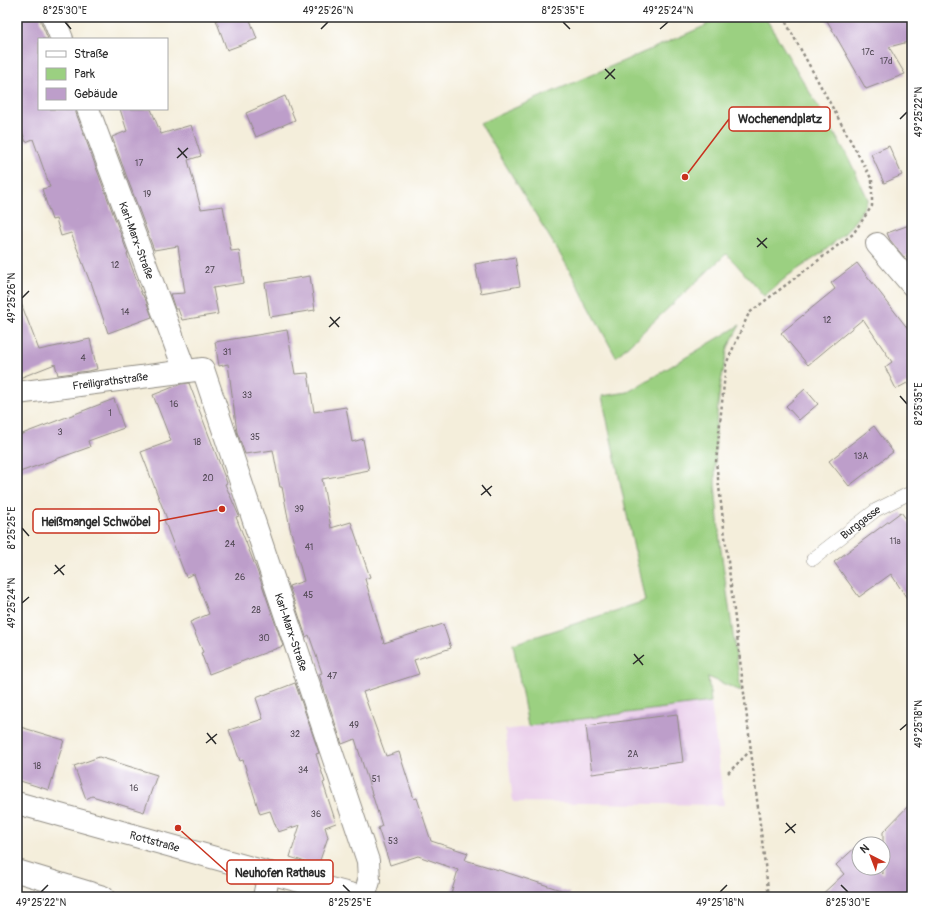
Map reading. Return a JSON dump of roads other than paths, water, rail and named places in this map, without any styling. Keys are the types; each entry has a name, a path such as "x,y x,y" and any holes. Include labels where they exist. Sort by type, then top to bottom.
{"street":[{"path":"53,17 62,38"},
{"name":"Karl-Marx-Straße","path":"88,110 194,370 368,861 369,881 362,897"},
{"path":"877,244 912,285"},
{"name":"Freiligrathstraße","path":"17,393 194,370"},
{"name":"Rottstraße","path":"17,803 269,873 362,897"},
{"path":"17,871 103,897"},
{"path":"264,897 269,873"}],"lane":[{"name":"Burggasse","path":"812,559 876,510 912,492"}],"place":[{"name":"Wochenendplatz","path":"685,177"},
{"name":"Heißmangel Schwöbel","path":"222,509"},
{"name":"Neuhofen Rathaus","path":"178,828"}]}
